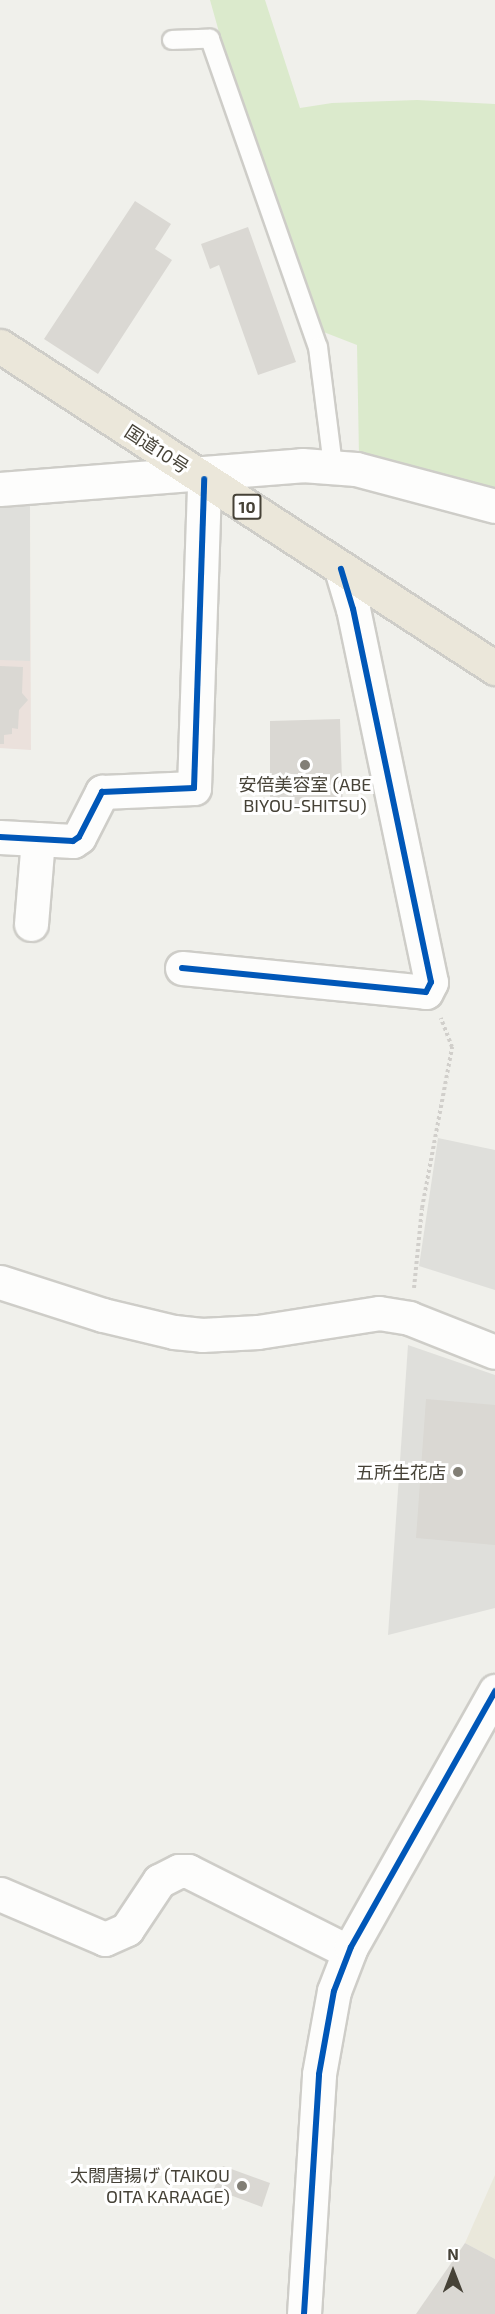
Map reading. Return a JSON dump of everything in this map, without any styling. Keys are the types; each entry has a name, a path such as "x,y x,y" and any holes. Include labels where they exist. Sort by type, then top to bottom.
{"highway":[{"name":"国道10号","path":"0,346 495,668"}],"street":[{"path":"0,489 199,476 267,466 333,466 495,506"},
{"path":"0,837 73,841 79,837 102,792 111,789 194,788 199,476"},
{"path":"182,968 426,992 431,981 353,609 341,569"},
{"path":"31,924 38,839"},
{"path":"0,1282 148,1327 202,1335 269,1331 365,1312 409,1318 495,1352"},
{"path":"304,2314 322,2043 334,1991 349,1952 495,1691"},
{"path":"0,1894 105,1939 127,1929 159,1881 179,1871 188,1871 349,1952"}],"lane":[{"path":"172,40 210,39 318,347 333,466"}],"path":[{"path":"409,1318 422,1208 452,1047 426,992"}],"shaded area":[{"path":"30,503 31,750 0,748 0,506"},
{"path":"30,503 30,661 0,660 0,506"},
{"path":"438,1138 495,1150 495,1290 419,1266"},
{"path":"408,1345 495,1375 495,1608 388,1635"},
{"path":"495,2175 495,2259 465,2243"}],"green space":[{"path":"210,0 265,0 300,108 332,103 417,100 495,104 495,492 359,457 357,345 321,331 226,57"}],"building":[{"path":"135,201 171,224 155,249 172,260 98,374 44,339"},
{"path":"248,227 296,362 258,375 219,265 210,269 201,244"},
{"path":"0,666 23,667 22,693 28,700 19,710 18,729 12,728 12,734 4,735 4,744 0,744"},
{"name":"安倍美容室 (ABE BIYOU-SHITSU)","path":"340,719 343,810 270,811 270,721"},
{"name":"五所生花店","path":"426,1399 495,1405 495,1545 416,1538"},
{"name":"太閤唐揚げ (TAIKOU OITA KARAAGE)","path":"223,2166 270,2183 262,2207 214,2189"},
{"path":"465,2243 495,2259 495,2314 416,2314"}],"cycle path":[{"path":"0,837 73,841 79,837 102,792 194,788 204,479"},
{"path":"182,968 426,992 431,982 353,609 341,569"},
{"path":"304,2314 319,2074 334,1991 351,1947 495,1691"}],"place":[{"name":"安倍美容室 (ABE BIYOU-SHITSU)","path":"305,765"},
{"name":"五所生花店","path":"458,1472"},
{"name":"太閤唐揚げ (TAIKOU OITA KARAAGE)","path":"242,2186"}]}
